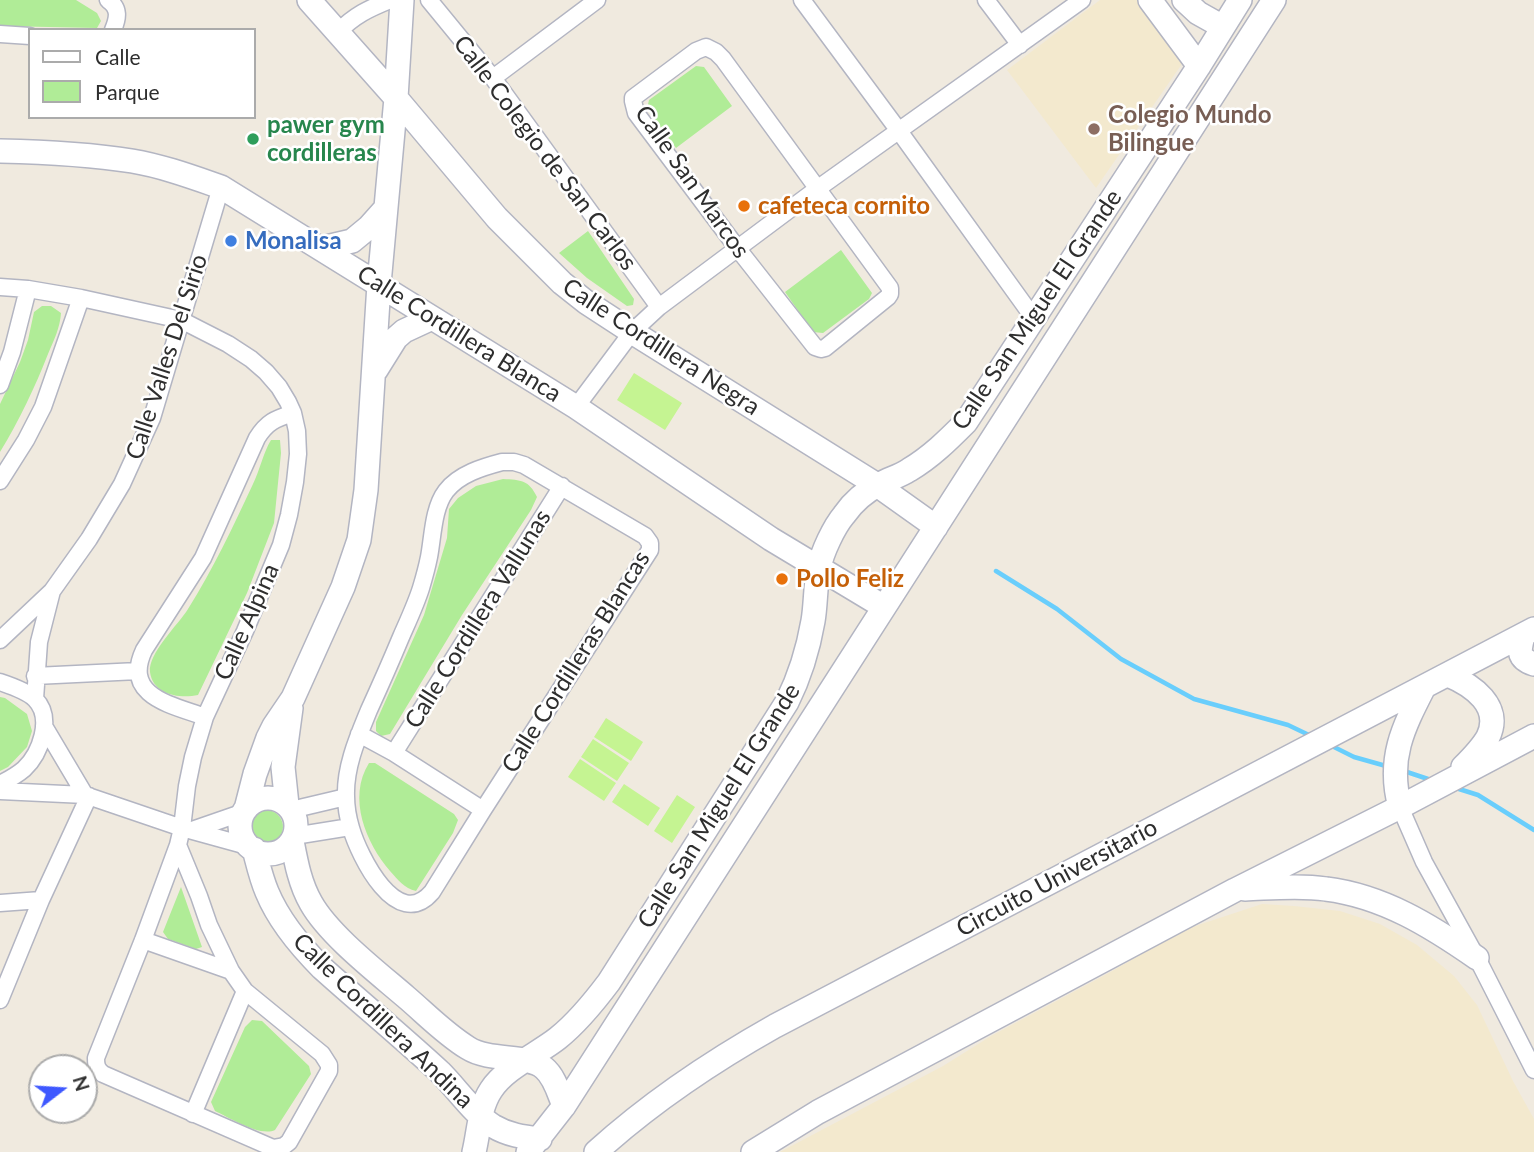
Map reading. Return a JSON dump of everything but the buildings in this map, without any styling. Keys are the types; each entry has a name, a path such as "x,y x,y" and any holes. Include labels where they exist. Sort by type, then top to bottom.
{"street":[{"path":"108,0 114,4 118,14 114,28"},
{"name":"Calle Cordillera Negra","path":"309,0 497,218 562,283 632,332 877,485 936,527"},
{"path":"338,32 351,19 390,0"},
{"path":"252,848 245,842 240,827 254,774 268,738 293,698 343,587 359,540 366,490 379,284 402,0"},
{"name":"Calle Colegio de San Carlos","path":"429,0 493,78 659,307"},
{"path":"493,78 597,0"},
{"path":"802,0 1033,317"},
{"path":"986,0 1020,45"},
{"path":"576,407 632,332 659,307 817,189 1082,0"},
{"path":"1150,0 1199,66"},
{"path":"1184,0 1198,13 1223,27"},
{"name":"Calle San Miguel El Grande","path":"474,1152 481,1116 490,1090 509,1071 572,1027 594,1003 787,702 801,672 809,645 819,567 843,516 858,499 877,485 906,472 930,456 966,422 1241,0"},
{"name":"Calle San Miguel El Grande","path":"534,1145 564,1106 1274,0"},
{"path":"0,34 28,36"},
{"name":"Calle San Marcos","path":"710,48 723,59 817,189 890,291 888,297 829,346 821,349 815,347 738,249 636,113 634,97 696,51 710,48"},
{"name":"Calle Cordillera Blanca","path":"0,151 67,153 133,162 182,173 221,187 576,407 771,538 884,607"},
{"name":"Calle Valles Del Sirio","path":"0,640 52,591 89,539 122,484 152,418 221,187"},
{"path":"322,248 352,241 386,208"},
{"name":"Calle Alpina","path":"0,287 81,298 181,320 251,359 279,387 293,413 298,454 295,482 281,545 205,717 187,786 187,829 178,845 96,1058 98,1070 103,1074 193,1114"},
{"path":"0,385 12,352 28,289"},
{"path":"0,481 43,407 81,298"},
{"path":"373,376 396,338 404,331 432,318"},
{"path":"205,717 148,693 140,682 139,661 203,558 265,425 293,413"},
{"name":"Calle Cordilleras Blancas","path":"514,461 562,485 645,536 650,543 650,550 432,892 427,899 416,904 400,902 379,882 364,859 350,827 346,797 348,768 359,734 420,590 429,560 438,508 446,491 458,480 474,471 502,462 514,461"},
{"name":"Calle Cordillera Vallunas","path":"394,753 562,485"},
{"name":"Calle Valles Del Sirio","path":"35,699 39,642 52,591"},
{"path":"1529,632 1520,650 1521,657 1534,664"},
{"name":"Circuito Universitario","path":"596,1152 656,1103 738,1047 775,1026 1529,632"},
{"path":"36,676 138,671"},
{"path":"1448,675 1466,682 1484,698 1492,717 1492,727 1482,746 1451,780"},
{"path":"0,682 35,699 43,715 44,726 37,754 23,770 0,784"},
{"path":"1424,687 1408,718 1397,754 1394,778 1400,807 1424,862 1534,1070"},
{"path":"293,698 283,758 289,808 296,823 293,839 300,877 311,904 340,938 468,1049 492,1057 538,1064 544,1068 554,1082 564,1106"},
{"path":"44,726 87,796"},
{"path":"359,734 483,810"},
{"path":"753,1152 818,1112 1235,890 1534,736"},
{"path":"0,791 87,796 265,854 283,850 293,839 350,827"},
{"path":"0,1000 87,796"},
{"path":"187,829 245,811 251,803 266,798 274,798 289,808 346,797"},
{"path":"178,845 209,925 231,971 245,991 322,1054 329,1065 329,1071 289,1142 279,1148 272,1148 193,1114 245,991"},
{"name":"Calle Cordillera Andina","path":"252,848 267,894 306,952 431,1064 481,1116"},
{"path":"1235,890 1295,886 1327,889 1382,902 1441,933 1477,958"},
{"path":"0,903 41,900"},
{"path":"143,940 231,971"},
{"path":"481,1116 491,1125 534,1145"}],"shaded area":[{"name":"Colegio Mundo Bilingue","path":"1100,0 1137,0 1184,61 1096,188 1007,70"},
{"path":"1262,904 1340,911 1380,924 1417,945 1454,976 1477,1005 1534,1119 1534,1152 780,1152 943,1066 991,1036 1186,929"}],"green space":[{"path":"0,0 76,0 97,13 101,21 97,28 0,26"},
{"path":"696,66 704,67 732,106 676,148 647,109 649,100"},
{"path":"588,231 634,299 633,305 627,306 587,278 559,253"},
{"path":"841,250 872,293 869,299 823,333 813,332 785,292"},
{"path":"42,306 51,306 61,313 58,329 32,391 0,452 0,404 20,362 34,312"},
{"path":"634,373 682,403 665,430 617,400"},
{"path":"271,440 280,440 281,453 274,523 247,593 198,695 168,694 152,680 150,672 154,656 188,609 214,563 253,484"},
{"path":"503,479 520,481 531,487 537,497 531,510 462,615 390,734 381,736 376,731 376,722 424,615 447,538 449,509 458,498 476,486"},
{"path":"0,697 27,714 32,731 27,747 8,767 0,771"},
{"path":"606,718 643,742 631,761 594,737"},
{"path":"593,739 629,763 617,781 581,757"},
{"path":"580,759 616,783 604,801 568,777"},
{"path":"369,763 375,763 454,814 458,820 453,833 416,891 405,886 390,871 367,834 362,820 360,791"},
{"path":"624,784 660,808 648,826 612,802"},
{"path":"677,795 695,807 672,843 654,831"},
{"path":"266,810 278,815 283,827 278,839 266,844 254,839 249,827 254,815"},
{"path":"181,887 202,947 196,949 168,939 163,932"},
{"path":"252,1020 262,1021 309,1066 311,1074 275,1130 261,1131 245,1126 215,1111 211,1102 245,1027"}],"waterway":[{"path":"996,571 1057,609 1121,659 1194,699 1288,725 1311,736"},
{"path":"1330,745 1354,757 1386,766"},
{"path":"1404,771 1428,779"},
{"path":"1459,789 1478,795 1534,830"}],"place":[{"name":"Colegio Mundo Bilingue","path":"1094,129"},
{"name":"pawer gym cordilleras","path":"253,139"},
{"name":"cafeteca cornito","path":"744,206"},
{"name":"Monalisa","path":"231,241"},
{"name":"Pollo Feliz","path":"782,579"}]}
